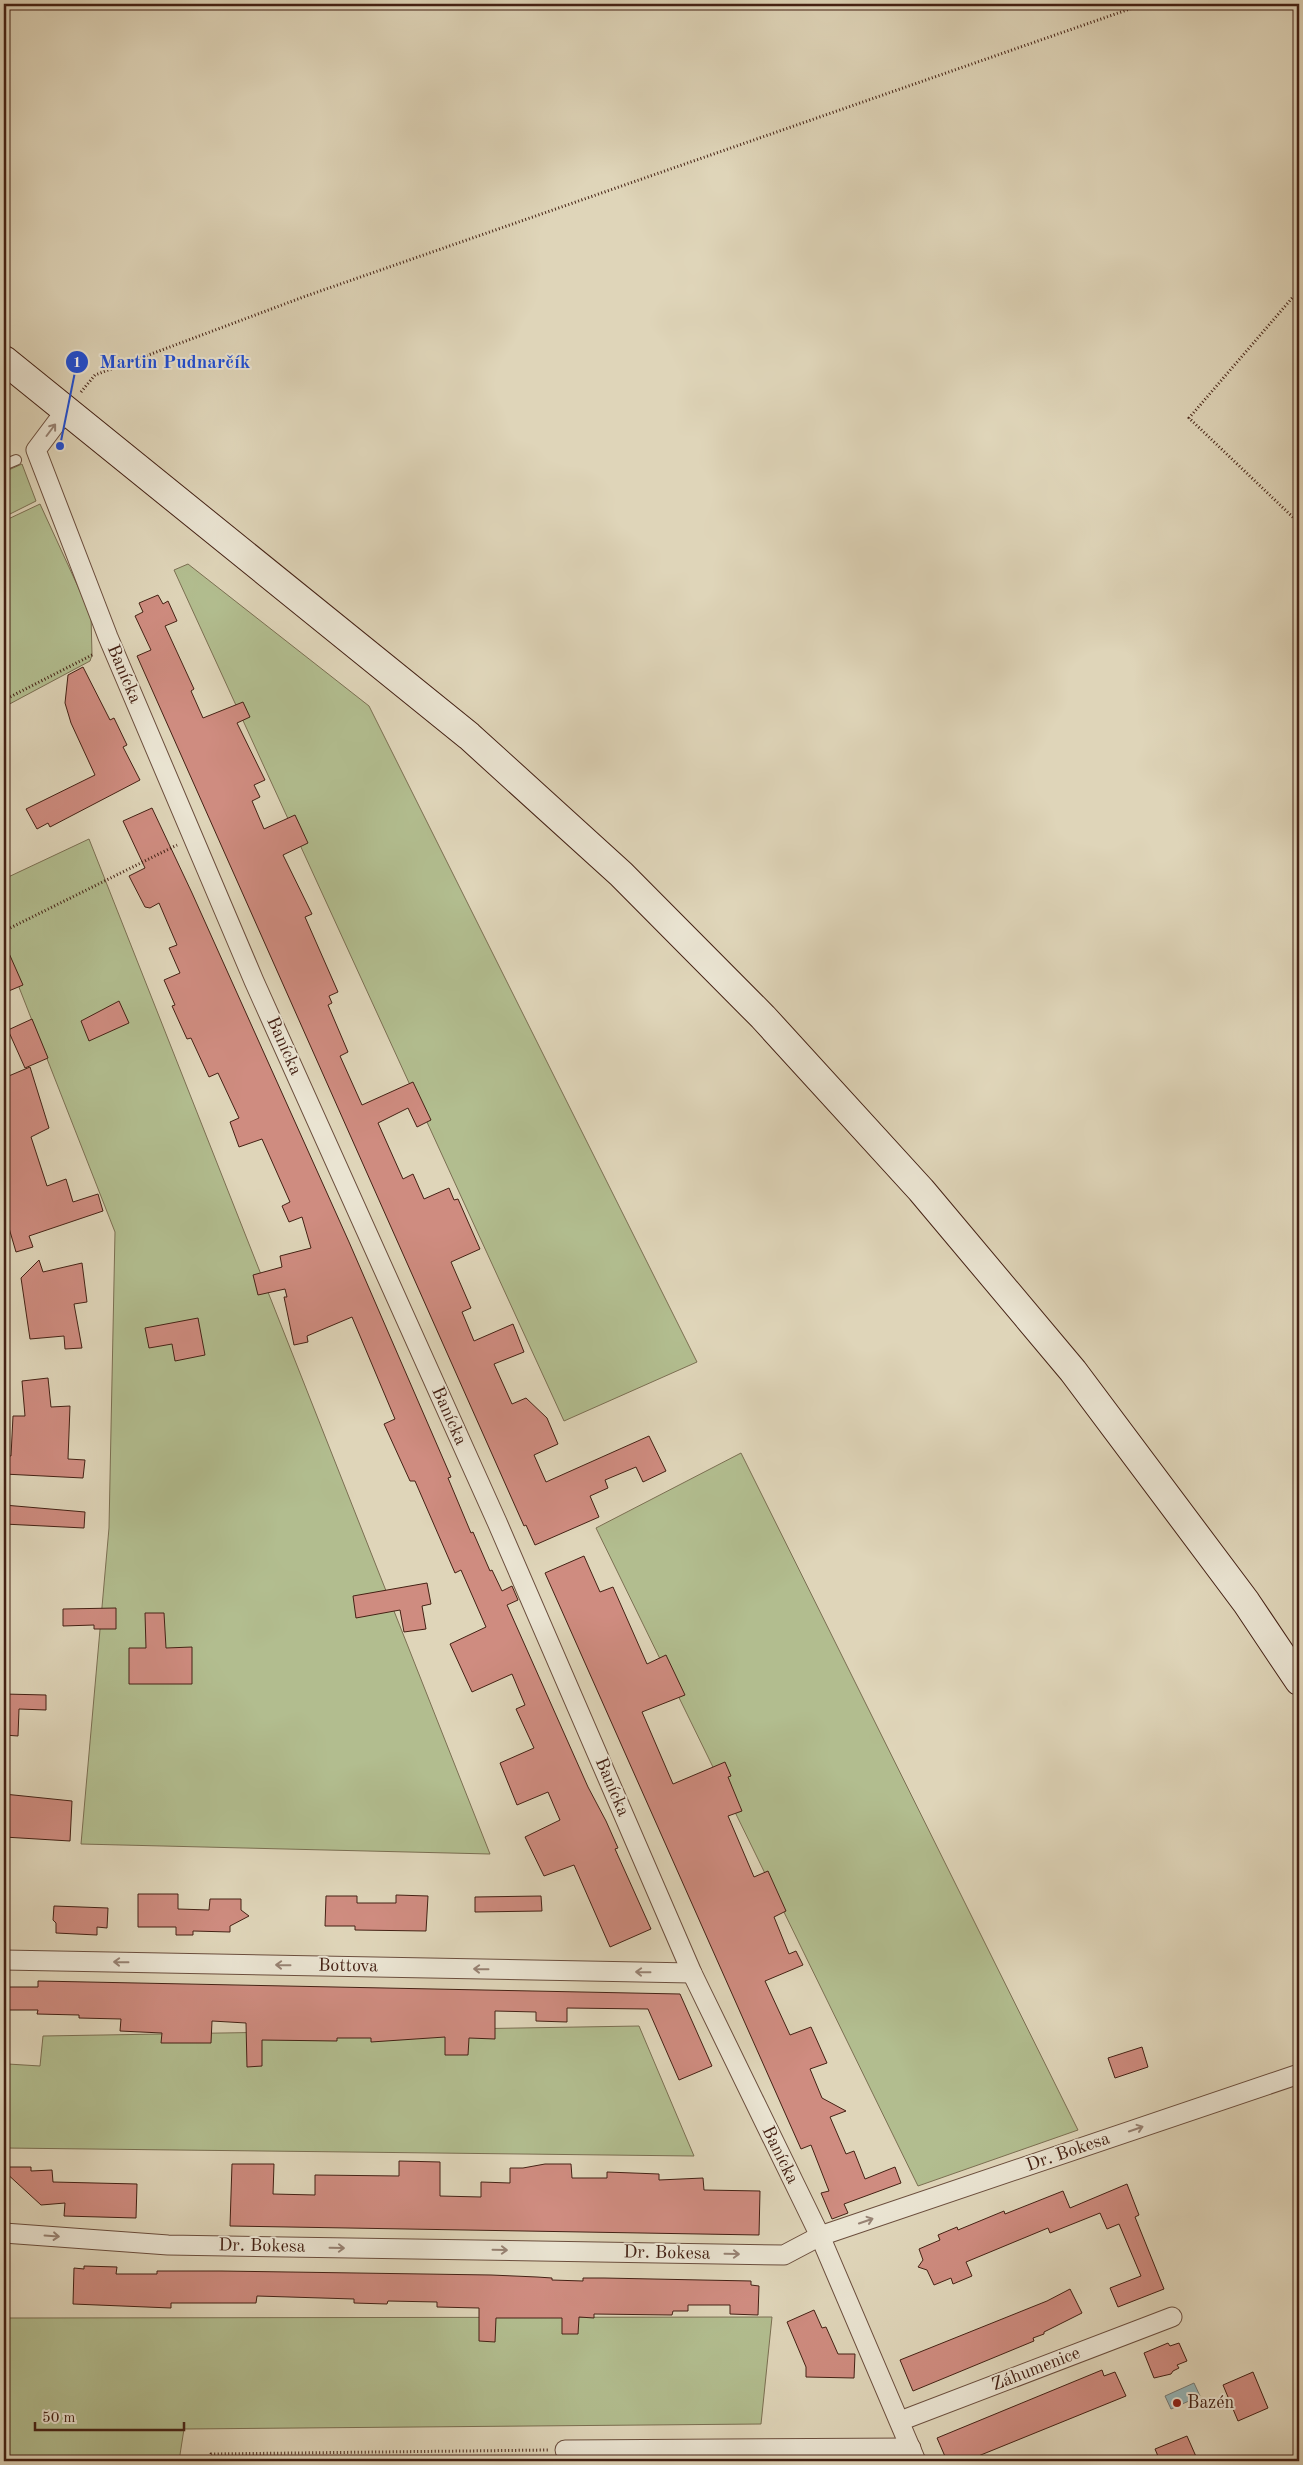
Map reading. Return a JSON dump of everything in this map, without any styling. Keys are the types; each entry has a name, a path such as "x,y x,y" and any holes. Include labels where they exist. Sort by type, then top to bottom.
{"main road":[{"path":"4,360 469,736 621,874 763,1017 921,1190 1073,1371 1246,1602 1299,1681"}],"street":[{"name":"Banícka","path":"66,410 36,450 108,637 254,980 497,1522 692,1973 820,2236 914,2455"},
{"name":"Bottova","path":"4,1960 692,1973"},
{"name":"Dr. Bokesa","path":"4,2233 168,2245 784,2255 820,2236 1299,2074"},
{"name":"Záhumenice","path":"900,2421 1172,2317"},
{"path":"565,2450 616,2455 914,2455"}],"lane":[{"path":"4,465 16,460"}],"path":[{"path":"66,410 95,375 104,371 316,292 1144,4"},
{"path":"1299,290 1188,418 1299,523"},
{"path":"4,700 95,653 99,661"},
{"path":"4,931 180,844"},
{"path":"209,2461 211,2454 565,2450"}],"green space":[{"path":"22,464 36,501 4,517 4,472"},
{"path":"40,504 91,615 92,655 90,661 4,707 4,521"},
{"path":"188,564 369,706 697,1362 564,1421 174,570"},
{"path":"89,839 490,1854 81,1844 109,1528 115,1232 4,949 4,879"},
{"path":"741,1453 1078,2130 918,2186 596,1528"},
{"path":"639,2026 694,2156 5,2148 8,2064 40,2066 43,2036"},
{"path":"772,2317 761,2424 184,2429 179,2461 4,2461 4,2355 8,2318"}],"water":[{"name":"Bazén","path":"1194,2383 1200,2396 1171,2409 1165,2396"}],"building":[{"path":"158,595 163,604 168,601 177,621 165,626 194,689 191,691 203,718 243,702 250,717 237,723 265,780 254,785 260,797 252,801 264,829 295,815 308,843 283,855 312,914 305,917 338,992 329,996 332,1003 328,1005 348,1052 340,1056 362,1105 413,1082 431,1120 417,1127 408,1108 378,1123 403,1179 413,1174 424,1199 449,1188 454,1200 458,1199 480,1249 451,1262 471,1308 462,1312 474,1341 513,1324 524,1352 494,1364 512,1404 526,1398 547,1418 558,1444 534,1455 546,1482 649,1436 666,1471 643,1482 636,1467 605,1480 608,1488 590,1496 599,1517 535,1545 526,1525 524,1526 137,656 151,650 135,616 143,612 139,603"},
{"path":"83,667 110,720 114,718 127,745 123,747 140,780 50,827 48,823 37,829 26,809 95,775 71,723 65,703 68,675"},
{"path":"152,808 349,1242 451,1477 448,1478 471,1533 473,1532 490,1571 492,1570 502,1591 512,1586 518,1600 507,1605 588,1787 618,1848 615,1849 651,1929 610,1947 574,1865 544,1876 525,1837 560,1820 548,1792 517,1805 500,1763 534,1748 516,1709 525,1705 512,1674 472,1692 450,1644 486,1627 461,1570 455,1573 415,1481 410,1481 384,1424 395,1419 352,1317 307,1336 308,1342 294,1345 284,1297 287,1297 285,1289 258,1295 253,1275 282,1267 280,1256 311,1248 302,1217 289,1222 282,1206 290,1202 262,1139 239,1147 230,1122 239,1118 218,1073 209,1077 191,1038 187,1039 172,1006 175,1005 164,980 180,973 169,948 177,945 159,903 150,908 145,907 129,876 145,868 123,821"},
{"path":"4,942 23,985 4,993"},
{"path":"119,1001 129,1023 89,1041 81,1021"},
{"path":"32,1019 48,1058 25,1068 8,1030"},
{"path":"30,1067 49,1128 31,1137 47,1186 66,1179 73,1202 98,1194 103,1211 29,1236 33,1247 16,1252 4,1211 4,1078"},
{"path":"39,1260 43,1272 82,1263 87,1302 74,1304 82,1348 65,1349 64,1336 30,1339 21,1278"},
{"path":"198,1318 205,1355 175,1361 172,1344 149,1348 145,1328"},
{"path":"48,1378 51,1407 70,1406 68,1459 85,1460 83,1478 4,1474 4,1455 11,1456 13,1416 25,1416 22,1381"},
{"path":"4,1505 85,1512 84,1528 4,1524"},
{"path":"584,1556 600,1592 613,1587 647,1664 666,1655 685,1695 642,1712 673,1784 725,1762 731,1776 728,1777 742,1811 728,1816 754,1877 768,1871 786,1911 774,1917 789,1954 796,1951 803,1965 765,1981 790,2035 811,2027 827,2063 810,2069 822,2098 846,2111 830,2117 846,2154 854,2151 865,2179 895,2167 901,2183 844,2204 848,2213 832,2219 821,2193 829,2191 811,2145 801,2149 545,1573"},
{"path":"427,1583 431,1604 422,1606 426,1629 404,1632 400,1610 356,1618 353,1596"},
{"path":"116,1608 116,1629 94,1629 94,1625 63,1626 63,1609"},
{"path":"145,1613 164,1613 166,1648 192,1647 192,1684 129,1684 129,1648 146,1648"},
{"path":"4,1694 46,1695 46,1710 19,1709 18,1736 4,1735"},
{"path":"4,1794 72,1801 70,1841 4,1837"},
{"path":"138,1894 178,1894 178,1909 209,1910 210,1899 241,1899 241,1910 249,1916 230,1926 230,1932 193,1931 193,1935 176,1935 176,1927 138,1927"},
{"path":"396,1895 428,1896 426,1931 355,1930 355,1926 325,1926 326,1896 357,1896 357,1903 396,1903"},
{"path":"541,1896 542,1911 475,1912 475,1897"},
{"path":"54,1906 108,1908 107,1928 97,1927 97,1935 56,1933 56,1923 53,1920"},
{"path":"38,1981 680,1994 712,2066 679,2080 648,2009 567,2008 567,2022 536,2021 536,2012 495,2011 495,2039 469,2038 468,2055 445,2055 445,2037 371,2042 371,2038 337,2038 337,2041 262,2040 262,2066 247,2067 246,2023 212,2021 211,2043 161,2043 162,2033 120,2031 121,2019 37,2014 38,2010 4,2010 4,1987 38,1987"},
{"path":"1142,2047 1148,2067 1115,2078 1108,2058"},
{"path":"399,2161 440,2162 440,2196 481,2197 481,2182 510,2183 510,2168 545,2164 571,2164 572,2178 607,2178 607,2172 659,2174 659,2180 703,2178 704,2190 760,2191 759,2235 230,2226 232,2164 274,2164 273,2194 315,2195 315,2175 399,2176"},
{"path":"4,2167 31,2167 31,2171 52,2170 53,2182 137,2184 136,2218 64,2216 65,2203 41,2205 4,2171"},
{"path":"1127,2184 1139,2215 1135,2217 1164,2289 1118,2307 1110,2288 1141,2276 1119,2224 1107,2229 1100,2213 1050,2233 1048,2228 966,2262 972,2276 953,2284 951,2278 934,2285 927,2270 918,2267 923,2260 919,2249 940,2240 938,2235 957,2227 958,2230 1004,2211 1005,2214 1063,2191 1070,2208"},
{"path":"84,2266 117,2267 116,2274 157,2274 157,2271 221,2271 491,2275 583,2281 583,2278 751,2281 751,2285 759,2286 758,2315 730,2314 730,2305 688,2305 688,2311 673,2311 672,2315 594,2314 594,2318 579,2317 578,2334 562,2334 562,2318 496,2318 495,2342 479,2341 479,2308 437,2307 437,2302 388,2301 387,2304 354,2303 354,2299 257,2296 256,2303 171,2303 171,2308 73,2304 74,2268 84,2269"},
{"path":"1070,2289 1082,2313 1033,2338 1034,2341 913,2391 900,2360 1047,2301"},
{"path":"814,2310 822,2328 826,2327 838,2354 855,2354 854,2378 806,2377 806,2367 787,2322"},
{"path":"1168,2343 1170,2346 1179,2343 1187,2361 1177,2365 1179,2368 1171,2374 1154,2378 1144,2353"},
{"path":"1102,2370 1104,2376 1115,2372 1126,2396 966,2461 947,2461 937,2438"},
{"path":"1253,2372 1268,2408 1238,2421 1223,2385"},
{"path":"1187,2436 1198,2461 1160,2461 1155,2449"}],"place":[{"name":"Martin Pudnarčík","path":"60,446"},
{"name":"Bazén","path":"1177,2403"}]}
